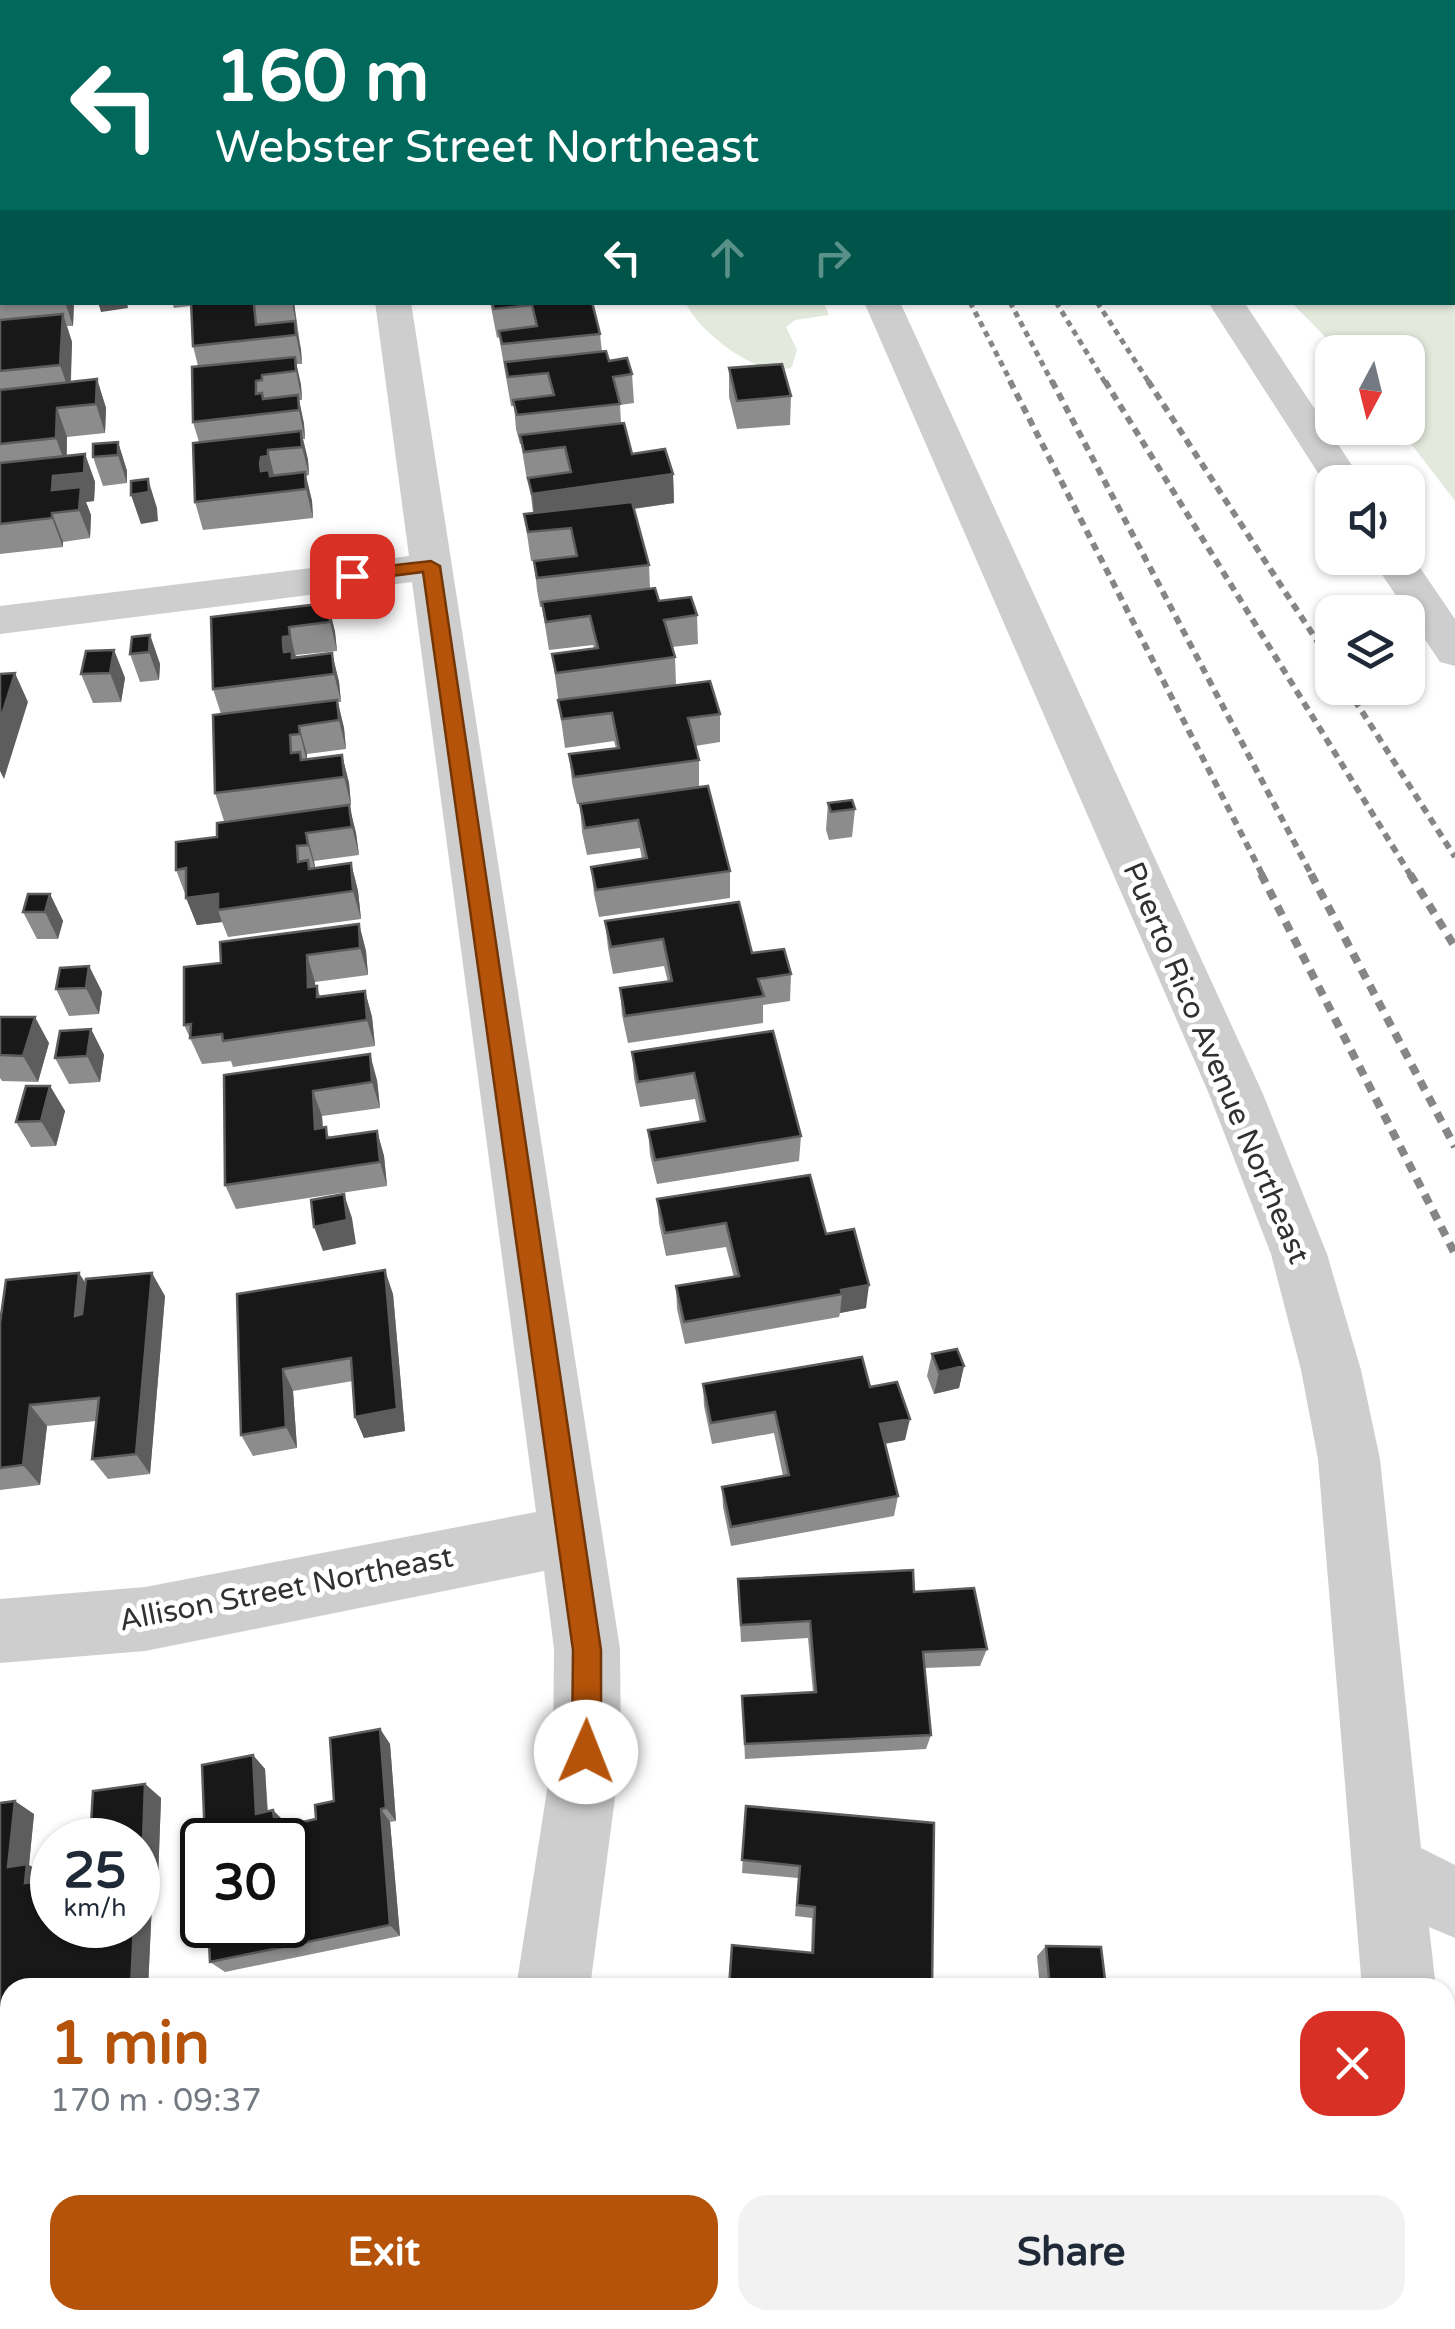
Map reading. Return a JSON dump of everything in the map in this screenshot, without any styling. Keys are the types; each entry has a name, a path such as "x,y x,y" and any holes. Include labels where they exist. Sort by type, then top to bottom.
{"street":[{"path":"393,305 587,1650 586,1752 553,1978"},
{"name":"Puerto Rico Avenue Northeast","path":"883,305 1236,1094 1299,1254 1332,1370 1349,1459 1399,1978"},
{"path":"1228,305 1333,465"},
{"path":"0,620 431,566"},
{"path":"1404,575 1454,649"},
{"name":"Allison Street Northeast","path":"0,1632 145,1619 571,1535"},
{"path":"1387,1869 1455,1902"}],"shaded area":[{"path":"687,305 825,305 829,315 795,320 786,327 797,350 792,367 779,370 732,351"},
{"path":"1294,305 1455,305 1455,501 1412,445 1425,445 1425,335 1323,335"}],"building":[{"path":"191,305 254,305 256,325 295,321 296,335 193,346"},
{"path":"493,305 532,305 494,309"},
{"path":"532,305 593,305 600,334 502,344 499,331 537,326"},
{"path":"63,314 60,365 0,371 0,320"},
{"path":"606,351 609,361 627,358 632,374 613,377 620,404 517,415 513,400 554,395 548,373 508,377 505,362"},
{"path":"295,357 296,371 262,375 262,380 256,381 256,394 262,393 263,399 298,395 299,410 193,422 192,367"},
{"path":"782,364 791,396 737,401 729,368"},
{"path":"97,379 96,404 57,408 56,438 0,444 0,390"},
{"path":"624,423 632,454 665,449 673,474 532,494 528,478 571,472 565,447 524,452 520,435"},
{"path":"301,431 302,447 268,450 260,464 261,471 269,470 270,476 305,472 306,489 195,502 193,443"},
{"path":"118,442 118,455 93,457 93,444"},
{"path":"85,454 84,473 53,476 52,490 81,487 79,510 52,513 52,518 0,524 0,463"},
{"path":"148,479 149,492 131,495 131,481"},
{"path":"632,502 649,565 537,578 534,561 577,556 571,528 528,532 524,514"},
{"path":"655,588 659,601 691,597 697,615 664,620 675,657 556,673 552,654 598,648 590,616 546,622 542,602"},
{"path":"328,603 330,622 289,627 290,636 283,637 283,644 284,652 292,651 292,658 332,653 334,674 213,689 211,617"},
{"path":"150,635 149,652 130,654 132,637"},
{"path":"114,650 110,673 81,674 86,651"},
{"path":"15,673 0,721 0,674"},
{"path":"710,681 720,714 688,718 699,760 574,777 569,754 619,748 612,713 562,719 558,700"},
{"path":"337,700 339,720 299,726 300,734 290,735 291,753 300,752 301,760 342,755 344,777 215,793 213,715"},
{"path":"708,786 730,871 596,890 591,867 647,858 638,820 585,828 580,804"},
{"path":"852,800 855,809 831,812 828,803"},
{"path":"349,805 352,827 306,833 308,845 297,846 298,862 308,860 309,869 351,863 353,891 218,910 218,894 186,898 186,868 176,870 176,842 217,837 217,823"},
{"path":"28,894 50,894 45,912 23,912"},
{"path":"739,902 752,953 784,949 791,974 758,979 764,996 625,1016 620,988 672,981 663,939 611,947 605,921"},
{"path":"359,924 360,948 307,955 308,987 317,986 317,997 365,991 367,1020 223,1041 222,1034 190,1038 191,1024 184,1025 184,967 221,963 220,942"},
{"path":"89,966 86,988 56,989 60,968"},
{"path":"0,1017 35,1017 23,1056 0,1055"},
{"path":"91,1029 87,1056 55,1058 60,1031"},
{"path":"773,1031 801,1136 655,1160 648,1130 705,1121 694,1073 638,1082 632,1052"},
{"path":"370,1054 372,1082 313,1091 315,1129 326,1127 327,1138 377,1131 380,1162 225,1185 224,1075"},
{"path":"26,1086 50,1086 41,1121 16,1122"},
{"path":"810,1175 826,1234 854,1229 869,1285 841,1290 842,1294 684,1322 676,1286 739,1276 726,1223 665,1233 657,1199"},
{"path":"344,1194 347,1220 314,1227 311,1200"},
{"path":"385,1270 397,1409 355,1417 351,1358 283,1369 286,1427 241,1435 237,1294"},
{"path":"79,1273 75,1316 82,1314 86,1279 152,1273 136,1454 92,1459 99,1398 30,1405 23,1465 0,1468 0,1323 6,1280"},
{"path":"957,1349 964,1366 939,1372 932,1354"},
{"path":"862,1357 870,1387 897,1382 910,1419 880,1424 898,1496 731,1527 722,1487 789,1475 775,1412 711,1423 703,1384"},
{"path":"913,1570 914,1592 974,1588 987,1649 923,1652 931,1735 745,1744 742,1696 816,1692 810,1621 741,1625 738,1579"},
{"path":"380,1729 386,1808 381,1809 390,1925 310,1941 310,1820 316,1819 315,1805 334,1801 330,1738"},
{"path":"253,1755 256,1814 273,1810 274,1818 204,1818 202,1765"},
{"path":"145,1784 144,1818 91,1818 93,1791"},
{"path":"15,1801 8,1867 27,1864 30,1948 133,1948 131,1978 0,1978 0,1803"},
{"path":"746,1806 934,1823 932,1978 730,1978 732,1945 813,1953 815,1907 797,1905 800,1866 742,1860"},
{"path":"1046,1946 1101,1947 1105,1978 1049,1978"},
{"path":"209,1948 278,1948 210,1962"}],"railway":[{"path":"972,305 1012,384"},
{"path":"1012,305 1053,384"},
{"path":"1058,305 1106,384"},
{"path":"1099,305 1150,384"},
{"path":"1010,381 1263,876"},
{"path":"1052,381 1312,876"},
{"path":"1105,381 1411,876"},
{"path":"1148,381 1315,638"},
{"path":"1358,705 1455,857"},
{"path":"1261,874 1455,1254"},
{"path":"1311,874 1455,1147"},
{"path":"1410,874 1455,947"}],"route":[{"path":"352,576 431,566 587,1650 586,1752"}]}
